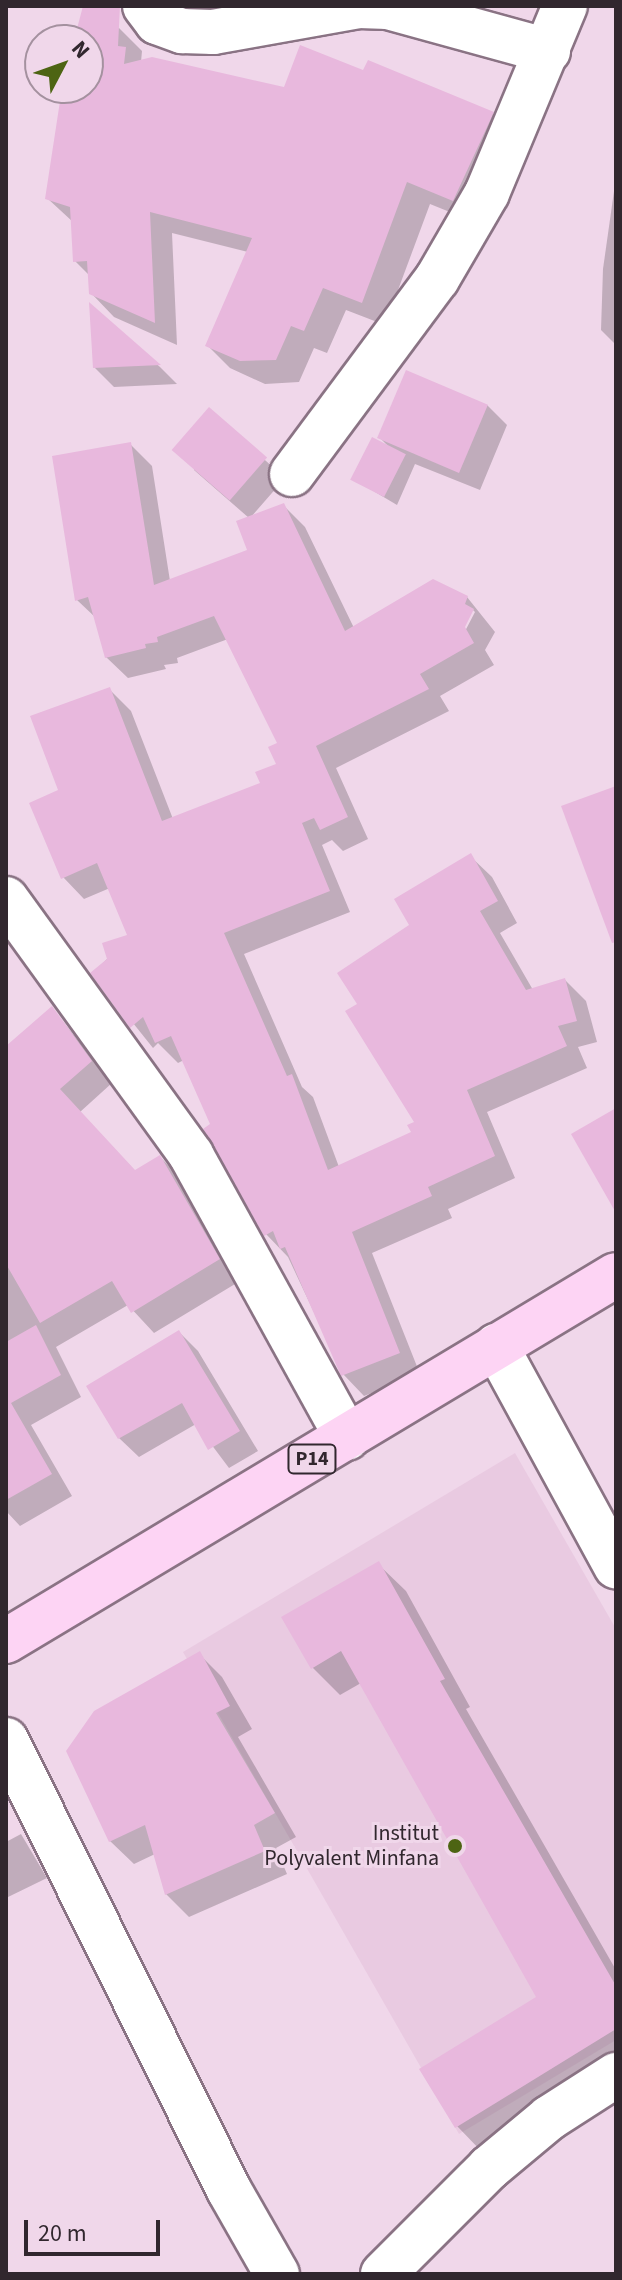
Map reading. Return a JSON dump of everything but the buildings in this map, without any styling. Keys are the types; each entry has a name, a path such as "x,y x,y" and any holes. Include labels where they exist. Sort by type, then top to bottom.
{"main road":[{"name":"P14","path":"6,1641 616,1275"}],"street":[{"path":"145,6 157,22 182,31 213,32 359,6 388,7 548,51"},
{"path":"292,474 437,279 487,193 565,6"},
{"path":"6,899 191,1155 347,1438"},
{"path":"496,1346 616,1566"},
{"path":"6,1740 229,2190 277,2274"},
{"path":"383,2274 489,2168 549,2118 616,2075"}],"shaded area":[{"name":"Institut Polyvalent Minfana","path":"515,1453 616,1629 616,2040 459,2134 183,1652"}],"place":[{"name":"Institut Polyvalent Minfana","path":"455,1846"}]}
